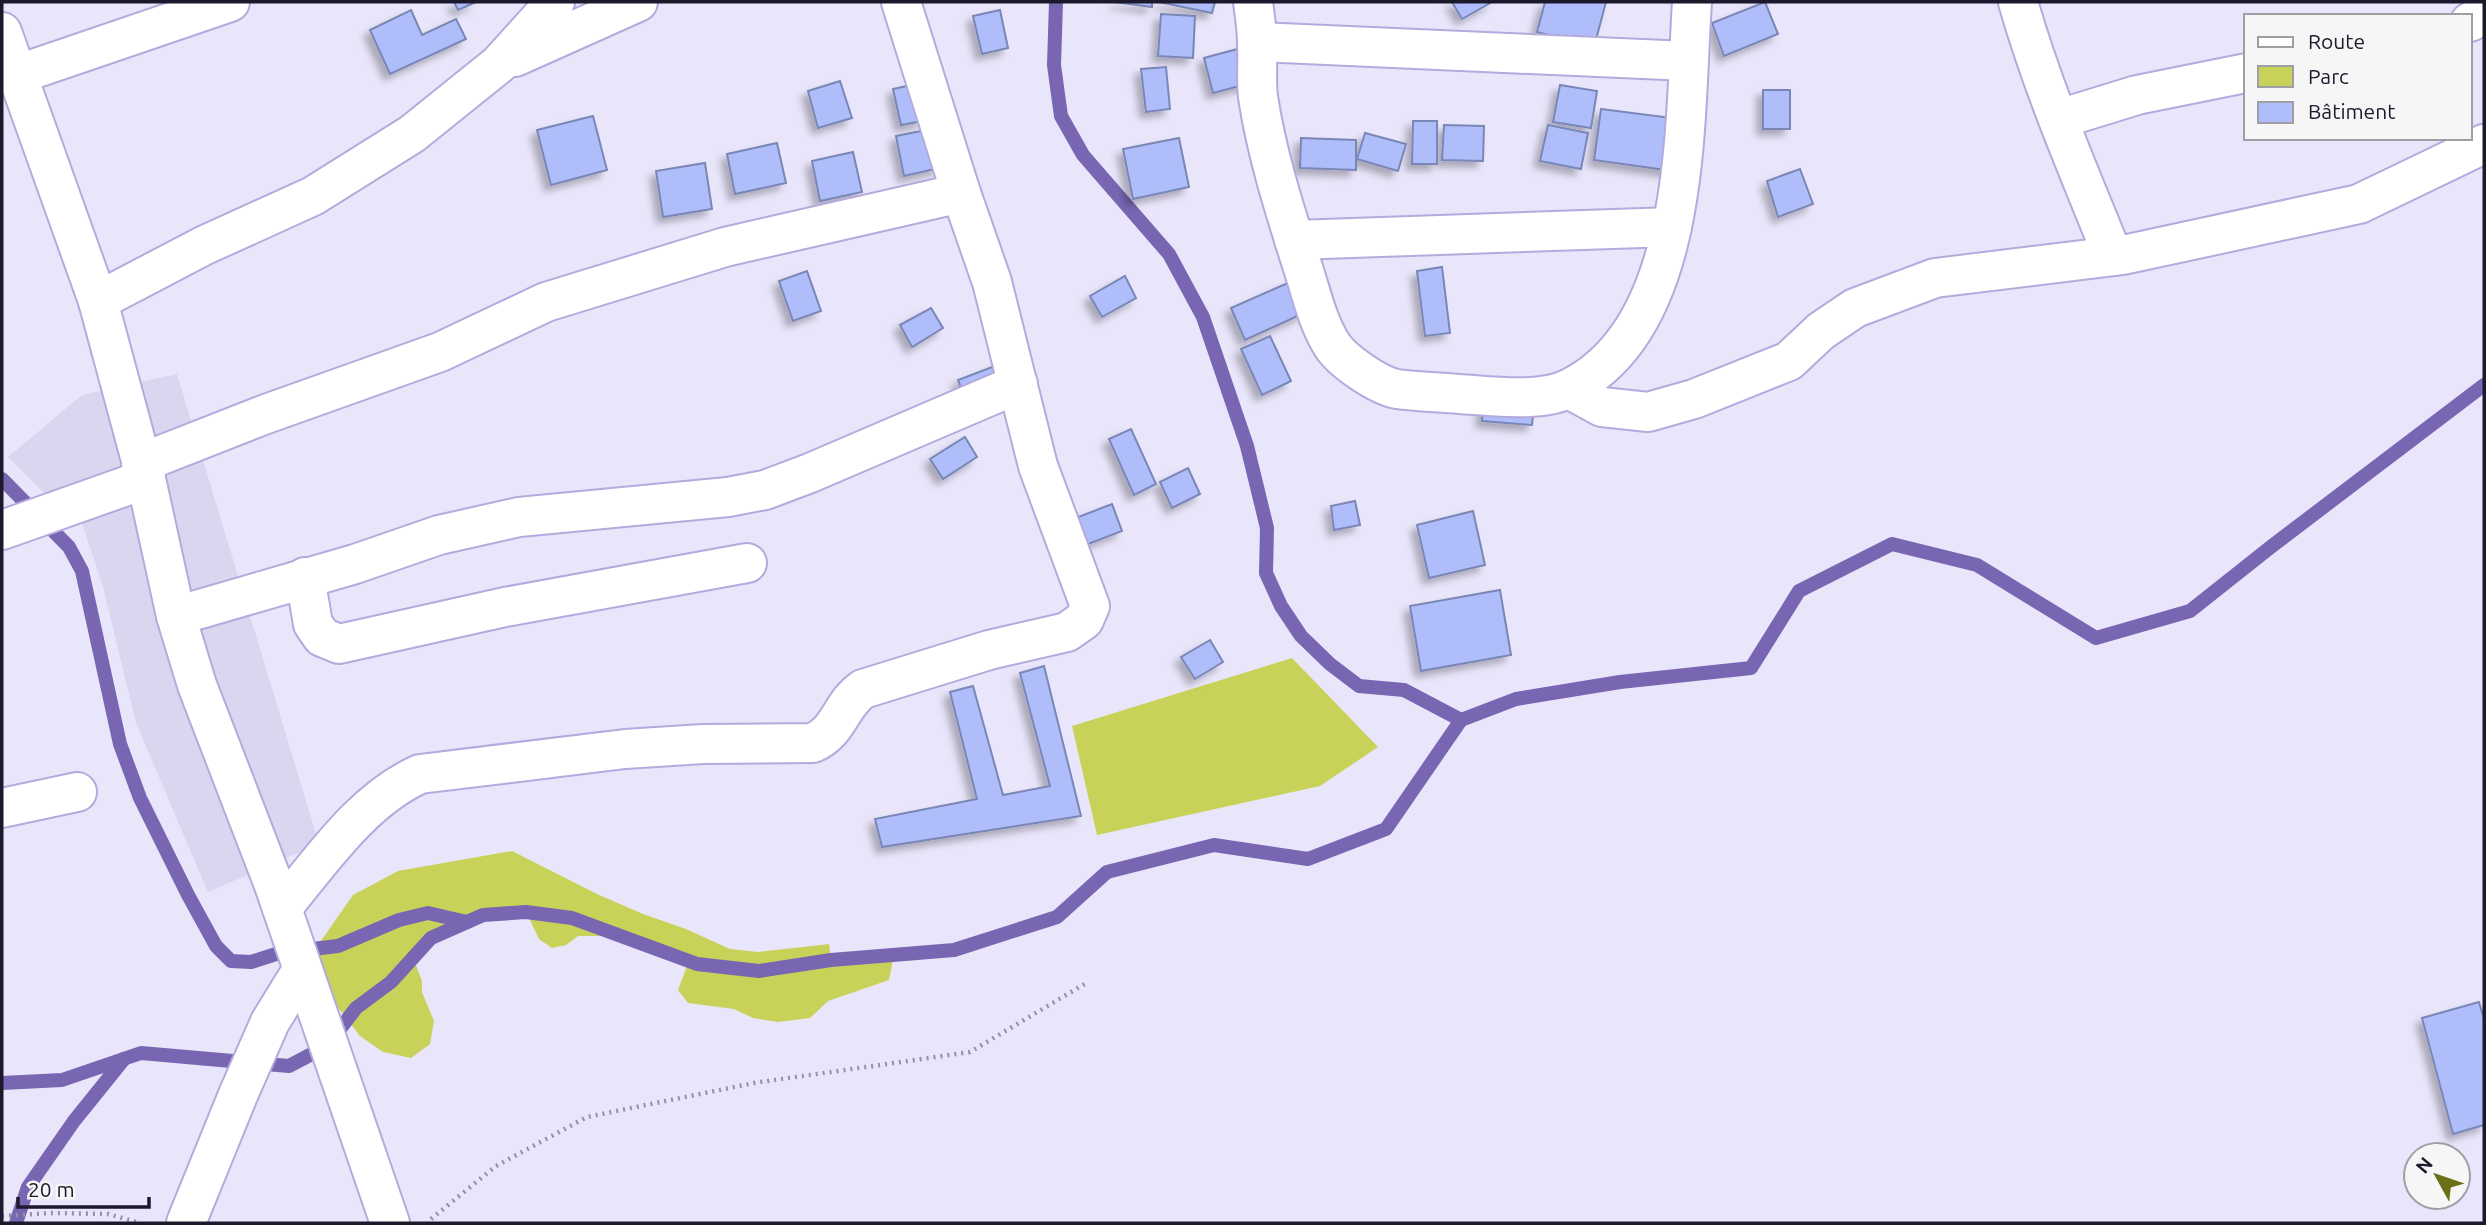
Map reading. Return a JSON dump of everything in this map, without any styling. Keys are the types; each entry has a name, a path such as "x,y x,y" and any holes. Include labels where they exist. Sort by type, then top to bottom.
{"street":[{"path":"16,75 230,2"},
{"path":"98,301 205,245 313,196 412,134 499,64 555,2"},
{"path":"499,64 628,4 638,2"},
{"path":"282,908 352,825 398,784 420,774 638,748 703,744 813,743 826,737 850,698 863,689 989,650 1067,632 1084,620 1090,606 1038,466 992,282 901,2"},
{"path":"1253,2 1258,94 1266,139 1294,240 1322,326 1333,348 1348,363 1394,389 1542,397 1569,389 1604,367 1627,340 1647,308 1672,227 1681,173 1692,2"},
{"path":"2018,2 2030,42 2113,256"},
{"path":"2,32 98,301 144,471 177,616 197,685 282,908 390,1223"},
{"path":"1257,42 1688,61"},
{"path":"2059,119 2137,95 2244,73"},
{"path":"1569,389 1602,407 1647,412 1694,399 1789,361 1821,331 1855,308 1936,278 2113,256 2359,204 2484,144"},
{"path":"2,530 144,471 266,414 440,352 546,302 725,247 961,193"},
{"path":"1294,240 1672,227"},
{"path":"177,616 355,564 439,535 519,517 728,497 765,490 1018,384"},
{"path":"305,577 313,624 323,637 339,644 505,607 747,563"},
{"path":"2,808 77,792"},
{"path":"186,1223 270,1022 302,970"}],"path":[{"path":"425,1223 496,1166 587,1117 754,1083 970,1052 1088,982"},
{"path":"2,1216 108,1214 140,1223"}],"shaded area":[{"path":"177,374 319,844 208,892 136,723 103,587 74,499 56,505 8,457 82,395"}],"green space":[{"path":"1292,658 1378,747 1320,786 1097,835 1072,726"},
{"path":"512,851 597,894 730,949 758,952 829,944 831,960 894,955 889,980 828,1001 810,1018 778,1022 753,1018 734,1009 688,1003 678,990 689,961 625,936 578,936 566,945 552,948 539,939 526,912 483,915 431,938 413,958 422,981 422,992 434,1021 430,1044 411,1058 383,1052 360,1036 332,1000 317,966 316,948 353,895 398,871"}],"building":[{"path":"454,2 476,2 458,10"},
{"path":"1115,2 1152,2 1152,7"},
{"path":"1159,2 1215,2 1212,13"},
{"path":"1452,2 1492,2 1462,19"},
{"path":"1545,2 1606,2 1594,47 1537,32"},
{"path":"1765,2 1778,34 1724,56 1712,23"},
{"path":"411,10 422,35 456,19 466,39 390,74 370,30"},
{"path":"1000,10 1008,48 982,54 973,16"},
{"path":"1161,14 1195,16 1193,58 1158,56"},
{"path":"1241,48 1251,83 1213,93 1204,58"},
{"path":"1166,67 1170,109 1146,112 1141,69"},
{"path":"840,81 852,118 818,128 808,91"},
{"path":"916,84 923,121 901,125 893,89"},
{"path":"1560,85 1597,91 1591,128 1553,122"},
{"path":"1763,90 1790,90 1790,129 1763,129"},
{"path":"1601,109 1680,119 1673,171 1594,160"},
{"path":"593,116 607,170 551,185 537,130"},
{"path":"1413,121 1437,121 1437,164 1412,164"},
{"path":"1444,125 1484,126 1483,161 1442,160"},
{"path":"1548,125 1588,133 1581,169 1540,161"},
{"path":"931,129 939,168 904,176 896,136"},
{"path":"1365,133 1406,144 1398,171 1357,159"},
{"path":"1179,138 1189,187 1133,199 1123,149"},
{"path":"1301,138 1356,140 1356,170 1300,168"},
{"path":"777,143 786,183 735,194 727,154"},
{"path":"853,152 862,192 820,201 812,161"},
{"path":"705,163 712,209 663,217 656,171"},
{"path":"1800,169 1813,204 1778,217 1767,181"},
{"path":"1442,267 1450,333 1425,336 1417,271"},
{"path":"807,271 821,311 793,321 779,281"},
{"path":"1125,276 1136,298 1102,317 1090,296"},
{"path":"1290,282 1304,313 1245,340 1231,308"},
{"path":"931,308 943,328 912,347 900,325"},
{"path":"1270,336 1291,381 1262,395 1241,349"},
{"path":"1000,364 1011,391 969,408 958,380"},
{"path":"1484,392 1535,396 1532,425 1482,421"},
{"path":"1131,429 1156,484 1134,495 1109,439"},
{"path":"965,437 977,457 943,479 930,459"},
{"path":"1188,468 1200,494 1172,508 1160,482"},
{"path":"1355,501 1360,525 1334,530 1331,506"},
{"path":"1112,504 1122,531 1083,546 1073,519"},
{"path":"1473,511 1485,565 1429,578 1417,525"},
{"path":"1500,590 1511,655 1421,671 1410,606"},
{"path":"1210,640 1223,662 1195,679 1181,657"},
{"path":"1044,666 1081,816 882,847 875,819 977,799 950,692 973,686 1003,795 1050,786 1020,673"},
{"path":"2479,1002 2484,1019 2484,1125 2453,1134 2422,1018"}],"waterway":[{"path":"1056,2 1054,65 1061,116 1083,155 1169,254 1203,317 1247,446 1267,528 1266,573 1281,606 1301,636 1330,664 1359,686 1404,690 1461,720"},
{"path":"2,1083 62,1080 141,1053 289,1066 327,1046 356,1008 391,982 431,938 483,915 526,912 572,918 697,964 759,971 831,960 954,950 1057,917 1107,872 1214,845 1308,859 1386,829 1461,720 1516,699 1620,682 1751,668 1799,591 1892,544 1977,565 2096,638 2190,611 2484,385"},
{"path":"2,479 69,547 82,571 120,744 140,798 216,946 231,961 251,962 279,953 338,946 399,920 428,913 467,922"},
{"path":"16,1223 28,1187 74,1121 124,1059"}]}
